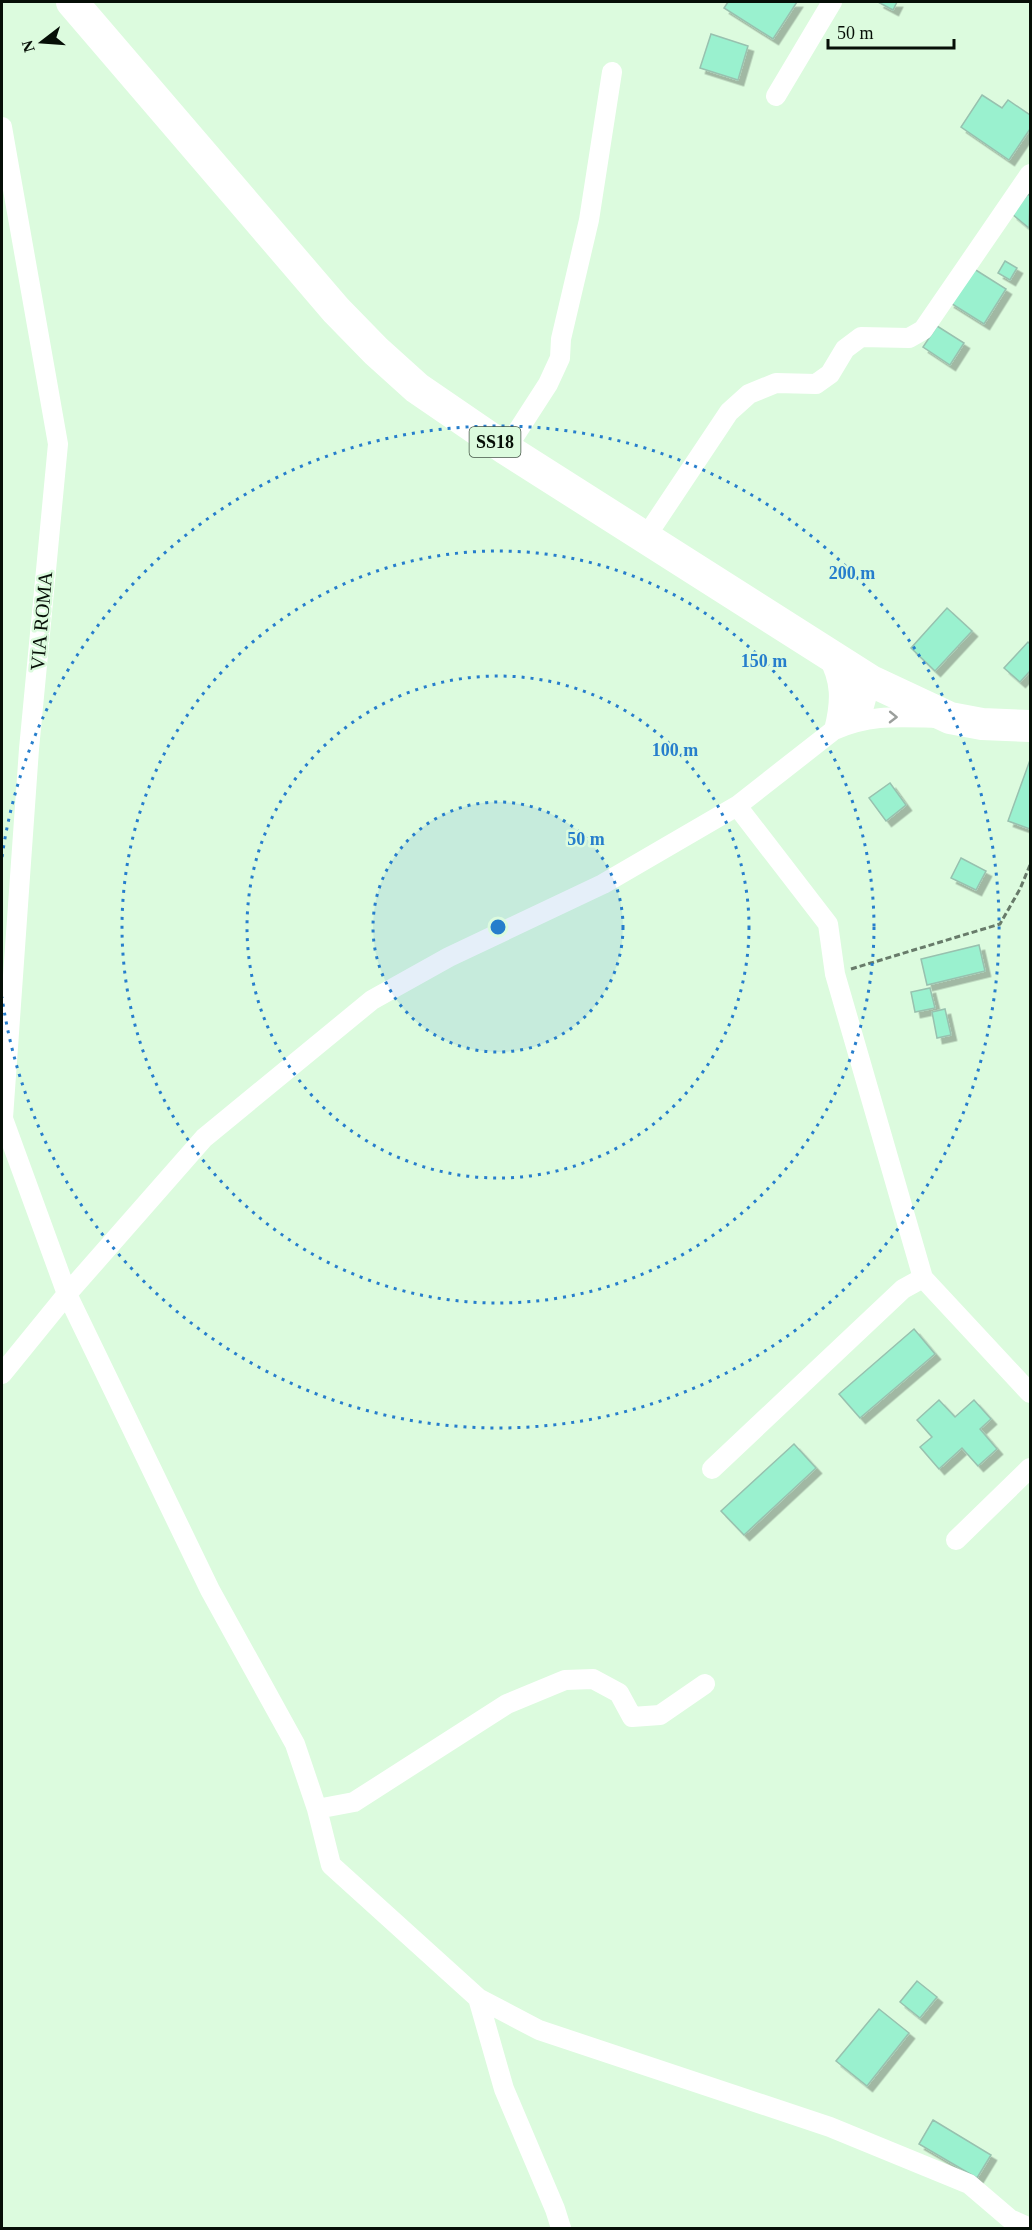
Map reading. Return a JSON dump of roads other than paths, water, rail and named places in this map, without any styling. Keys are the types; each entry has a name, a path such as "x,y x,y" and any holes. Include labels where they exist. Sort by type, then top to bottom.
{"main road":[{"name":"SS18","path":"72,2 344,318 417,388 506,449 871,681 950,718 982,724 1030,726"}],"street":[{"path":"776,96 832,2"},
{"path":"506,449 548,384 560,358 561,339 589,220 612,72"},
{"name":"VIA ROMA","path":"2,127 58,444 29,749 2,1117"},
{"path":"645,538 729,412 749,394 776,383 816,384 830,374 845,349 861,337 909,338 923,330 1030,174"},
{"path":"826,653 835,669 840,687 841,724"},
{"path":"2,1374 67,1294 204,1138 372,999 449,957 603,884 737,806 864,706 871,681"},
{"path":"841,724 883,717 950,718"},
{"path":"737,806 828,924 835,974 923,1278 1030,1393"},
{"path":"2,1117 67,1294 210,1590 295,1744 317,1809 331,1864 478,1998 539,2030 830,2127 969,2184 1010,2219 1030,2229"},
{"path":"712,1469 903,1289 923,1278"},
{"path":"956,1540 1030,1468"},
{"path":"317,1809 354,1802 507,1704 565,1680 593,1679 619,1693 632,1717 660,1715 705,1684"},
{"path":"478,1998 504,2089 561,2229"}]}
